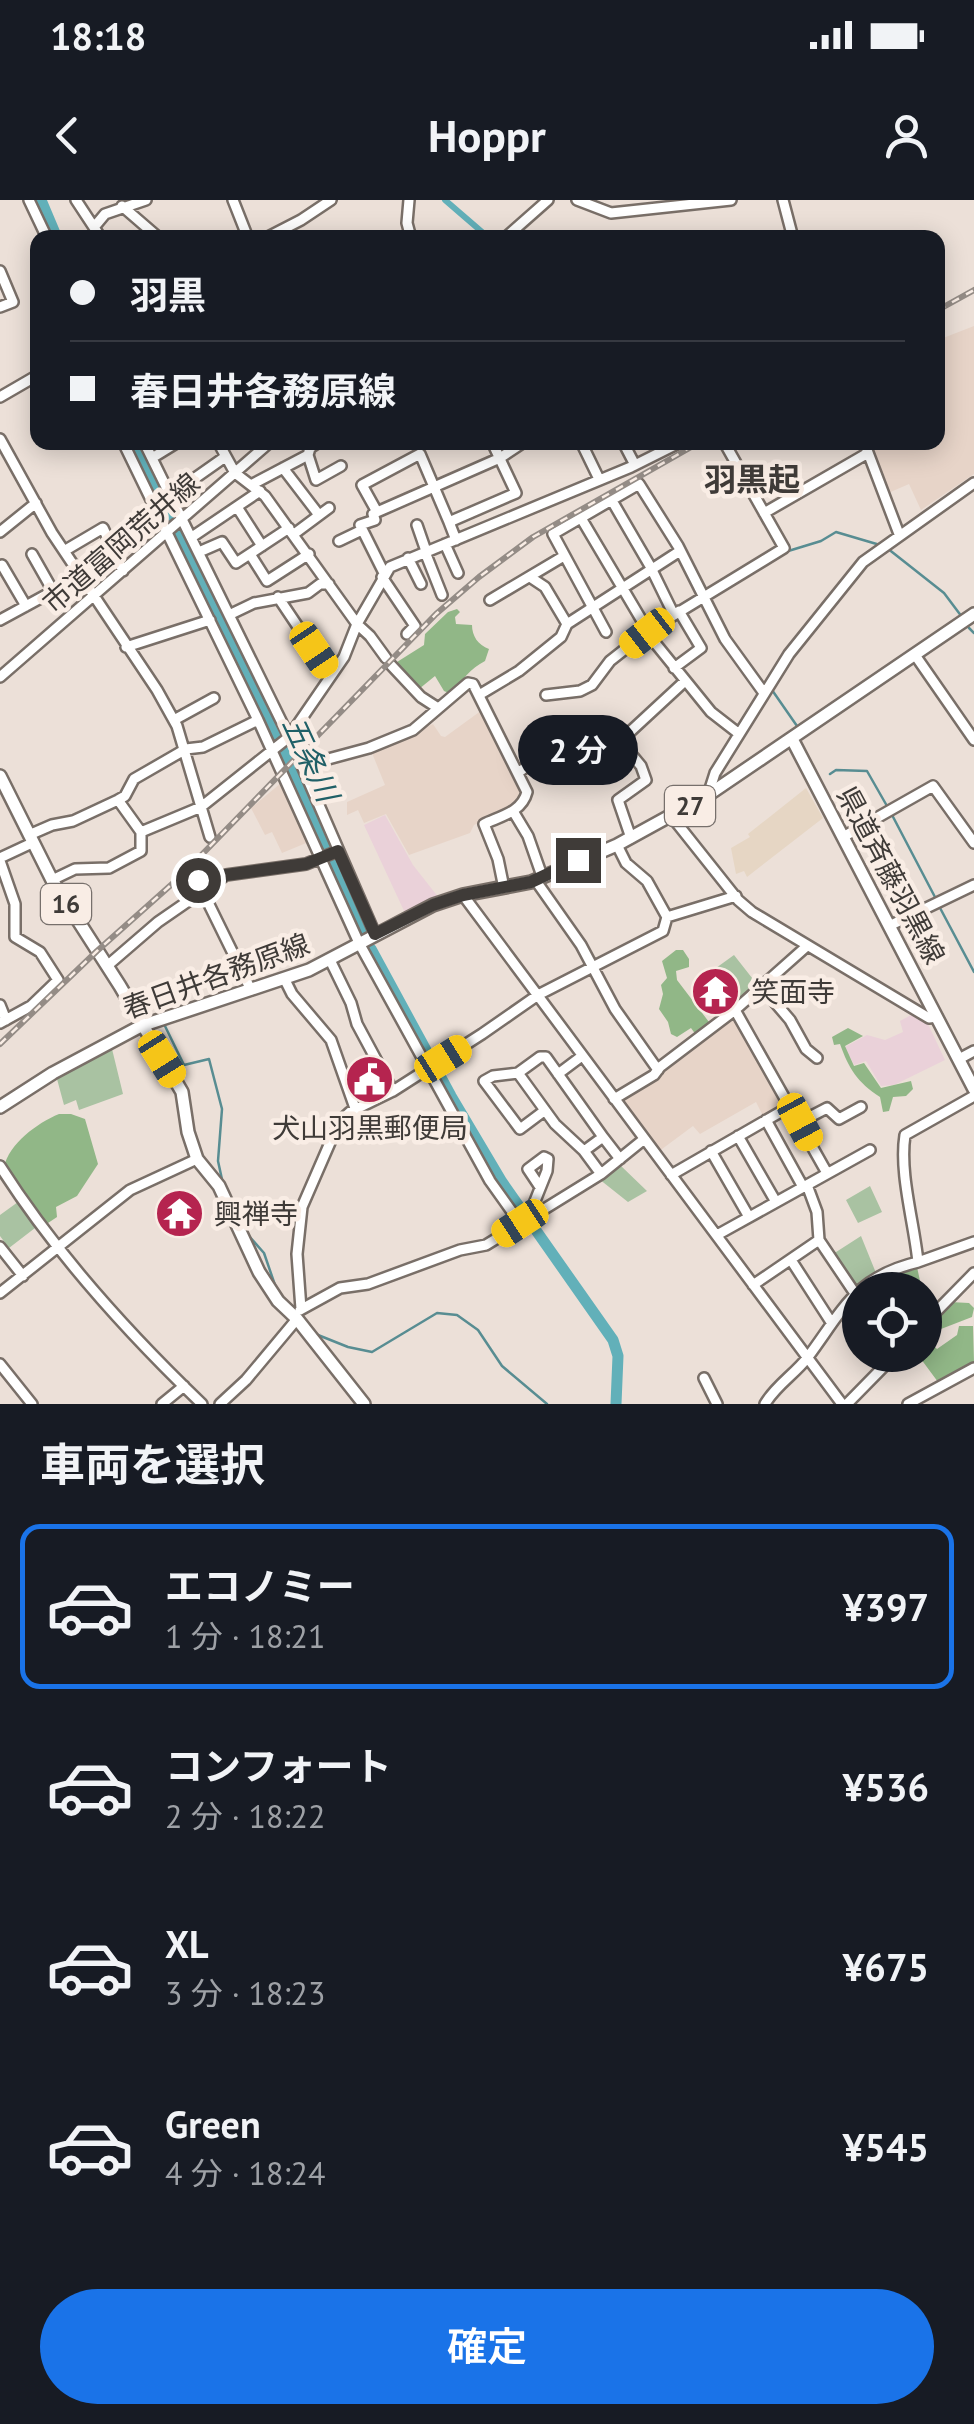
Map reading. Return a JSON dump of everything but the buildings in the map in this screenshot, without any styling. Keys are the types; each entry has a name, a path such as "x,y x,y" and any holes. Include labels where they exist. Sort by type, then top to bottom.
{"main road":[{"name":"春日井各務原線","path":"0,1108 53,1073 141,1026 330,960 420,910 463,895 539,878 632,838 708,794 974,614"},
{"name":"県道斉藤羽黒線","path":"792,738 974,1088"},
{"name":"16","path":"0,776 52,880 141,1026"},
{"path":"141,1026 182,1092 188,1132 197,1158 220,1186 260,1272 278,1300 297,1315 360,1399"}],"street":[{"path":"29,200 43,230"},
{"path":"76,200 97,230"},
{"path":"94,226 105,214 146,200"},
{"path":"233,200 245,230"},
{"path":"282,230 331,200"},
{"path":"408,200 409,230"},
{"path":"516,230 548,200"},
{"path":"577,200 611,213 731,200"},
{"path":"783,200 791,230"},
{"path":"122,206 150,230"},
{"path":"0,273 13,302 0,308"},
{"path":"0,398 30,380"},
{"path":"0,439 64,550 174,720 210,837"},
{"path":"128,450 272,749 358,943 490,1182 521,1222"},
{"path":"148,450 288,738"},
{"path":"152,458 165,450"},
{"path":"222,450 236,473 260,492 292,531 388,662 421,697 438,708"},
{"name":"市道富岡荒井線","path":"0,677 261,450"},
{"path":"309,450 316,480 341,466"},
{"path":"496,450 524,510"},
{"path":"407,634 415,626 383,575 360,525 374,520 377,512 512,450"},
{"path":"585,450 598,479"},
{"path":"626,450 633,466"},
{"path":"141,832 201,807 288,738 344,657 383,575 408,558 665,450"},
{"path":"546,695 580,691 592,685 610,661 647,632 781,550 728,450"},
{"path":"764,514 863,450"},
{"path":"867,450 899,534"},
{"path":"377,512 362,485 420,454 449,522 458,573"},
{"path":"251,485 308,455"},
{"path":"171,495 226,457"},
{"path":"283,468 319,515"},
{"path":"708,794 711,780 738,733 789,654 857,570 899,534 974,483"},
{"path":"606,632 552,534 639,484 680,551 725,639 767,689"},
{"path":"192,537 260,492"},
{"path":"449,522 516,493"},
{"path":"611,500 701,648 674,668"},
{"path":"0,532 36,503"},
{"path":"237,507 262,546"},
{"path":"200,552 222,542 236,563 329,508"},
{"path":"581,518 647,632 711,712 738,733"},
{"path":"417,524 442,595"},
{"path":"64,550 103,528 123,571"},
{"path":"339,541 362,530"},
{"path":"479,695 519,671 561,638 567,624 680,551"},
{"path":"32,554 52,591"},
{"path":"250,554 268,581 308,554"},
{"path":"490,600 564,556"},
{"path":"408,558 420,584"},
{"path":"2,565 26,606"},
{"path":"0,620 81,576"},
{"path":"530,577 544,587 567,624"},
{"path":"126,647 227,610 308,593 320,584 329,584"},
{"path":"278,597 331,676"},
{"path":"915,655 974,740"},
{"path":"518,773 562,739 582,756 605,755 685,681"},
{"path":"375,934 302,766 391,741 413,730 468,683 473,684 479,695 518,773 526,798 513,811 484,824 504,888"},
{"path":"174,720 214,698"},
{"path":"0,1006 3,1021 31,1006 58,980 40,952 14,936 15,904 0,860 52,825 73,821 118,800 134,779 186,749 203,747 258,720"},
{"path":"575,749 584,722"},
{"path":"621,742 641,766 646,780 618,800 632,838"},
{"path":"843,836 933,786 974,843"},
{"path":"52,880 75,869 108,868 139,852 141,832 118,800"},
{"path":"513,811 528,836 539,878 629,1031 658,1070"},
{"path":"672,817 752,912 929,1018 936,1017"},
{"path":"297,1315 302,1207 334,1130 346,1115 393,1091 538,995 662,931 667,917 648,881 626,863 617,845"},
{"path":"107,966 201,885 226,875 288,868 338,851"},
{"path":"201,885 251,990"},
{"path":"889,926 974,885"},
{"path":"463,895 643,1140 845,1404 878,1372"},
{"path":"667,917 736,896"},
{"path":"614,1099 735,1010 807,946"},
{"path":"330,960 351,1003 356,1024 393,1091"},
{"path":"284,978 292,994 331,1040 356,1111"},
{"path":"761,986 816,1058"},
{"path":"735,1010 828,1173"},
{"path":"958,1059 974,1052"},
{"path":"558,1074 582,1056"},
{"path":"544,1111 520,1129 484,1081 492,1076 518,1074 540,1057 546,1058 620,1159"},
{"path":"518,1074 544,1111 601,1174"},
{"path":"918,1262 902,1158 905,1135 974,1096"},
{"path":"671,1175 791,1106"},
{"path":"800,1122 826,1108 840,1119 861,1107"},
{"path":"766,1120 818,1212 819,1240 842,1274"},
{"path":"738,1136 776,1202"},
{"path":"584,1151 603,1137"},
{"path":"220,1404 246,1380 297,1315 340,1288 368,1284 460,1250 486,1245 601,1174 643,1140"},
{"path":"717,1234 870,1150"},
{"path":"711,1151 749,1217"},
{"path":"0,1293 130,1190 197,1158"},
{"path":"0,1166 57,1249 202,1404"},
{"path":"536,1213 533,1206 540,1187"},
{"path":"753,1285 819,1240"},
{"path":"891,1272 974,1242"},
{"path":"0,1247 22,1276"},
{"path":"791,1260 831,1322"},
{"path":"942,1306 974,1273"},
{"path":"765,1404 808,1358 842,1308"},
{"path":"0,1364 32,1404"},
{"path":"908,1404 974,1368"},
{"path":"704,1378 718,1404"},
{"path":"162,1404 184,1386"},
{"path":"345,1404 360,1399"}],"shaded area":[{"path":"974,326 974,474 921,510 909,484 886,494 869,450 945,450 945,337"},
{"path":"482,710 522,796 516,807 474,825 470,833 409,855 386,814 364,823 358,810 347,815 347,802 385,785 372,753 433,724 445,737"},
{"path":"281,783 311,841 282,853 272,832 265,835 251,808"},
{"path":"806,788 823,818 747,877 744,871 736,874 731,848 750,837 748,834"},
{"path":"385,815 413,865 439,898 405,913 364,825"},
{"path":"913,1014 928,1024 945,1060 894,1085 881,1086 866,1061 854,1065 845,1047 867,1035 885,1040 903,1032 900,1021"},
{"path":"736,1016 785,1106 763,1116 756,1102 700,1134 693,1126 658,1152 618,1099"}],"green space":[{"path":"448,612 460,612 455,617 456,624 472,625 476,640 489,649 485,661 451,694 444,691 435,676 419,689 397,669 397,662 424,645 425,634"},
{"path":"676,950 683,950 689,959 689,967 676,971 677,980 709,1022 696,1035 691,1028 677,1037 671,1034 659,1009 661,985 667,978 662,961"},
{"path":"734,955 756,983 738,1000 716,968"},
{"path":"848,1028 863,1036 845,1046 854,1066 864,1063 881,1088 911,1081 913,1089 906,1096 893,1097 889,1111 883,1112 880,1097 855,1074 840,1044 834,1045 832,1037"},
{"path":"112,1049 123,1094 79,1110 76,1100 64,1105 57,1079"},
{"path":"59,1114 85,1119 98,1164 77,1196 56,1207 57,1217 48,1223 39,1222 16,1179 4,1167 25,1135"},
{"path":"620,1165 647,1191 628,1202 599,1179"},
{"path":"870,1186 882,1212 858,1223 846,1200"},
{"path":"18,1202 35,1228 9,1248 0,1236 0,1215"},
{"path":"861,1236 876,1272 845,1272 833,1254"},
{"path":"950,1302 969,1303 974,1308 972,1317 942,1329 942,1310"},
{"path":"959,1326 973,1326 974,1362 938,1382 931,1372 942,1372 942,1346 957,1335"}],"waterway":[{"name":"五条川","path":"41,200 54,230"},
{"path":"445,200 480,230"},
{"name":"五条川","path":"137,450 280,744 364,933"},
{"path":"785,552 836,532 880,545"},
{"path":"887,548 944,593 962,617"},
{"path":"969,628 974,633"},
{"path":"772,690 797,726"},
{"path":"830,774 836,770 867,771 887,806"},
{"path":"891,813 936,899"},
{"path":"939,906 974,972"},
{"name":"五条川","path":"371,949 502,1182 613,1340 618,1356 616,1404"},
{"path":"164,1024 184,1065 209,1059 222,1109 218,1161 223,1184"},
{"path":"248,1235 264,1253 276,1288"},
{"path":"313,1333 372,1352 437,1313 457,1315 478,1330 502,1366 547,1404"}],"railway":[{"path":"945,306 974,290"},
{"path":"0,1044 181,876 436,614 533,537 686,450"}],"place":[{"name":"笑面寺","path":"716,992"},
{"name":"犬山羽黒郵便局","path":"370,1080"},
{"name":"興禅寺","path":"179,1214"}],"district":[{"name":"羽黒起","path":"752,480"}],"route":[{"path":"198,880 204,890 226,875 288,868 338,851 375,934 452,898 531,882 578,860"}]}
